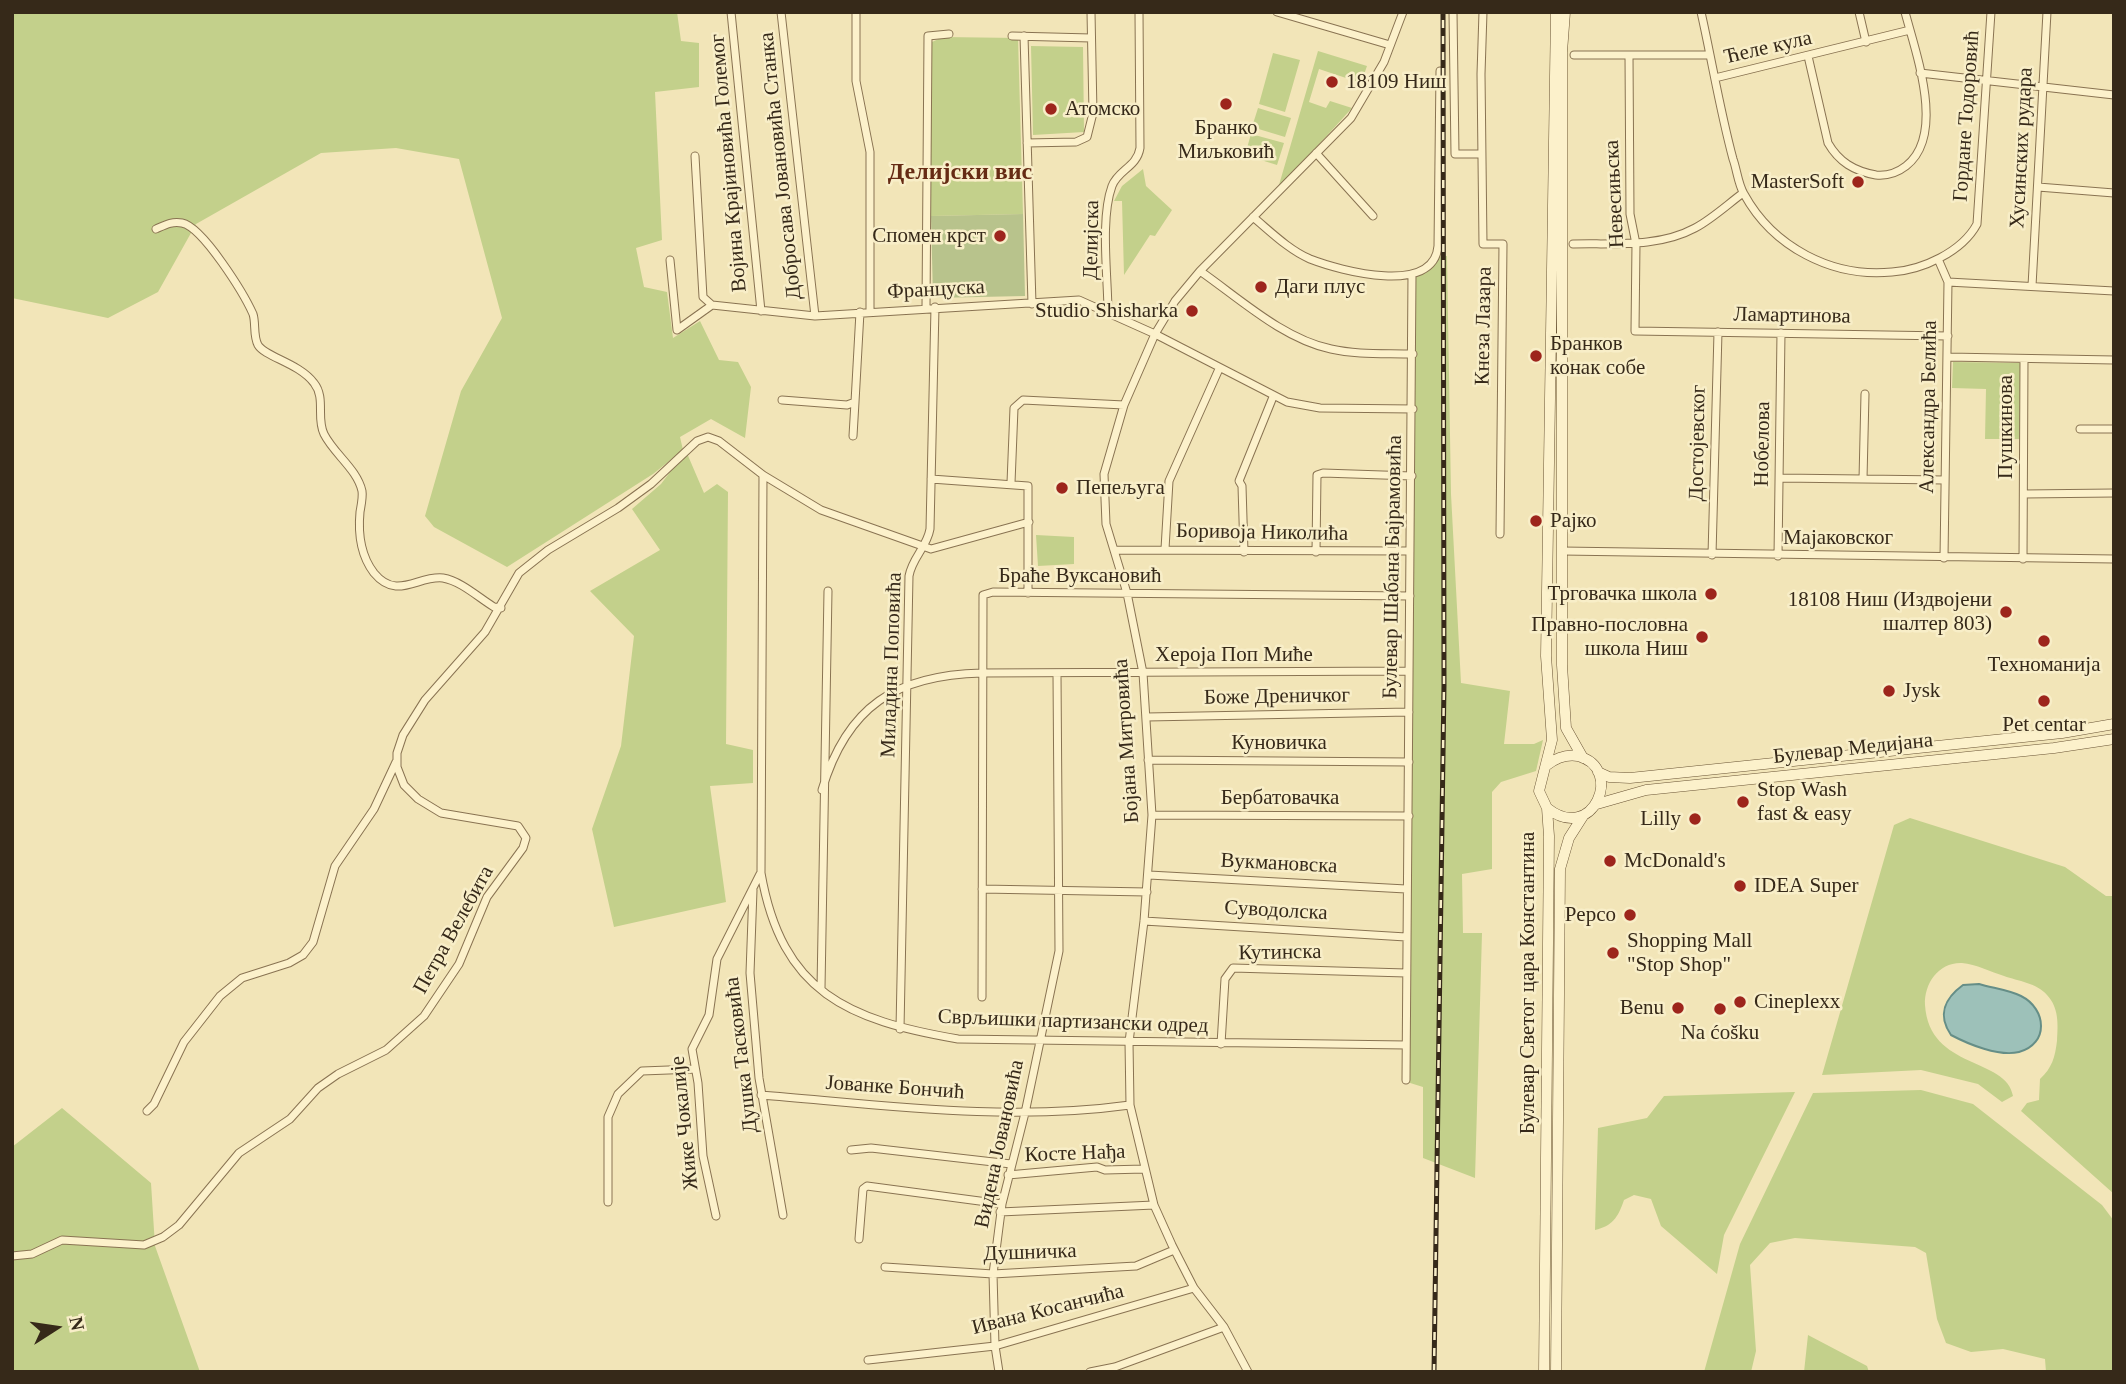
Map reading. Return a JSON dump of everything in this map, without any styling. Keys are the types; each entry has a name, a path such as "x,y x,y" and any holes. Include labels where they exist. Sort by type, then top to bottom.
{"main road":[{"name":"Булевар Светог цара Константина","path":"1544,1372 1549,836 1547,808 1539,791 1539,781 1547,766 1552,740 1546,650 1556,12"},
{"path":"1547,808 1564,818 1583,816 1597,804 1601,793 1598,772 1583,758 1568,736 1564,717 1562,52 1566,12"},
{"name":"Булевар Медијана","path":"1598,772 1609,777 1630,778 2053,734 2114,724"},
{"name":"Булевар Медијана","path":"1597,804 1646,790 2040,750 2114,738"},
{"path":"1547,766 1564,756 1583,758"},
{"name":"Булевар Светог цара Константина","path":"1556,1372 1560,869 1569,838 1583,816"}],"street":[{"name":"Војина Крајиновића Големог","path":"732,12 761,311"},
{"name":"Добросава Јовановића Станка","path":"781,12 815,316"},
{"path":"856,12 856,81 870,152 870,311"},
{"path":"1027,143 1081,141 1087,137 1092,119 1091,12"},
{"name":"Делијска","path":"1108,313 1107,214 1111,190 1117,177 1136,161 1140,148 1139,12"},
{"path":"1277,12 1288,13 1390,45"},
{"name":"Бојана Митровића","path":"1248,1372 1224,1327 1194,1288 1154,1205 1130,1105 1129,1042 1149,875 1152,815 1143,673 1127,593 1106,524 1102,486 1125,405 1155,334 1175,301 1200,271 1361,105 1403,12"},
{"path":"1453,12 1455,154 1481,154"},
{"name":"Кнеза Лазара","path":"1483,12 1483,244 1503,244 1500,534"},
{"path":"1701,12 1743,193 1781,239 1819,262 1843,269 1882,273 1919,267 1938,258"},
{"path":"1859,12 1866,41"},
{"path":"1808,56 1828,143 1847,165 1874,174 1895,173 1911,161 1924,144 1927,121 1920,73 1905,12"},
{"name":"Гордане Тодоровић","path":"1938,258 1960,243 1978,221 1991,12"},
{"name":"Хусинских рудара","path":"2032,286 2047,12"},
{"name":"Ћеле кула","path":"1715,78 1910,30"},
{"path":"926,307 928,36 949,34"},
{"path":"1012,36 1091,38"},
{"path":"1024,36 1032,304"},
{"path":"1574,55 1710,55"},
{"name":"Невесињска","path":"1629,55 1630,214 1636,244 1635,331"},
{"path":"1253,217 1292,249 1310,259 1377,275 1412,274 1431,267 1437,256 1440,71"},
{"path":"1920,73 2043,89 2114,94"},
{"path":"1316,153 1373,216"},
{"path":"670,260 677,330 712,305 703,297 695,156"},
{"path":"2038,187 2114,193"},
{"path":"1573,243 1636,244 1695,229 1743,193"},
{"path":"156,229 172,222 184,223 197,232 229,274 254,316 256,342 262,350 289,360 315,383 320,395 323,432 355,475 362,492 359,536 365,557 375,573 388,584 407,587 442,578 455,582 494,607 500,608"},
{"name":"Александра Белића","path":"1938,258 1948,282 1944,558"},
{"path":"1200,271 1277,324 1309,342 1331,349 1413,354"},
{"name":"Булевар Шабана Бајрамовића","path":"1406,1080 1412,274"},
{"path":"1948,282 2114,291"},
{"name":"Француска","path":"712,305 815,316 926,307 1079,300 1155,334 1273,397 1320,408 1413,409"},
{"name":"Миладина Поповића","path":"901,1029 909,573 925,547 930,529 935,307"},
{"path":"853,436 860,312"},
{"name":"Ламартинова","path":"1635,331 1948,336"},
{"name":"Достојевског","path":"1712,555 1718,332"},
{"name":"Нобелова","path":"1778,556 1781,333"},
{"path":"1948,357 2114,360"},
{"name":"Пушкинова","path":"2023,559 2024,359"},
{"path":"1165,549 1169,481 1219,369"},
{"path":"1863,479 1864,394"},
{"path":"1244,552 1242,486 1239,481 1273,397"},
{"path":"782,400 847,405 855,402"},
{"path":"1011,483 1014,408 1018,403 1023,400 1125,405"},
{"path":"2080,429 2114,429"},
{"path":"147,1111 154,1104 184,1042 220,996 242,978 289,963 303,954 313,942 335,866 373,809 397,759 403,735 425,700 485,632 519,573 530,563 618,508 702,438 711,437 719,441 763,475 821,510 925,547 940,549 1029,522"},
{"name":"Сврљишки партизански одред","path":"763,475 761,873 767,910 777,937 792,961 821,988 858,1014 901,1029 958,1039 1406,1045"},
{"path":"1316,552 1317,475 1412,475"},
{"path":"1780,478 1945,480"},
{"path":"932,480 1025,484 1029,489 1028,593"},
{"name":"Пушкинова","path":"2024,494 2114,493"},
{"name":"Боривоја Николића","path":"1114,550 1410,551"},
{"name":"Мајаковског","path":"1562,551 2114,559"},
{"name":"Хероја Поп Миће","path":"821,988 822,790 828,590"},
{"name":"Браће Вуксановић","path":"982,997 983,595 993,592 1410,596"},
{"name":"Хероја Поп Миће","path":"822,790 831,761 844,736 876,703 908,685 951,674 1409,671"},
{"name":"Видена Јовановића","path":"999,1372 995,1346 993,1274 1001,1208 1025,1113 1059,951 1057,674"},
{"name":"Боже Дреничког","path":"1147,717 1409,712"},
{"name":"Петра Велебита","path":"12,1256 32,1254 62,1240 144,1245 163,1237 179,1225 239,1153 290,1119 318,1088 386,1050 424,1017 459,964 487,897 523,848 526,838 518,825 441,813 404,785 397,759"},
{"name":"Куновичка","path":"1148,760 1409,762"},
{"name":"Бербатовачка","path":"1152,815 1409,816"},
{"name":"Жике Чокалије","path":"716,1216 703,1156 692,1049 709,1015 717,959 761,873"},
{"name":"Вукмановска","path":"1149,875 1406,889"},
{"name":"Душка Тасковића","path":"753,889 750,973 761,1096 783,1215"},
{"path":"982,889 1147,892"},
{"name":"Суводолска","path":"1144,921 1406,937"},
{"name":"Кутинска","path":"1221,1044 1225,979 1233,968 1406,973"},
{"path":"608,1202 608,1117 618,1094 642,1071 695,1069"},
{"name":"Јованке Бончић","path":"761,1096 1014,1115 1078,1112 1130,1105"},
{"path":"851,1150 871,1148 1011,1164"},
{"name":"Косте Нађа","path":"1008,1175 1097,1167 1105,1170 1144,1169"},
{"path":"859,1239 862,1199 867,1186 1001,1208 1154,1205"},
{"name":"Душничка","path":"885,1267 993,1274 1136,1266 1174,1250"},
{"name":"Ивана Косанчића","path":"868,1360 995,1346 1194,1288"},
{"path":"1090,1372 1115,1367 1224,1327"}],"green space":[{"path":"12,12 677,12 681,41 699,43 699,87 655,92 662,240 636,248 644,287 667,292 673,338 700,321 719,360 738,362 751,387 745,438 711,419 680,437 683,450 653,474 507,567 434,527 425,516 461,391 502,318 459,159 396,148 321,153 196,224 158,292 108,318 12,298"},
{"path":"943,37 1018,38 1023,214 931,216 931,47 932,42"},
{"path":"1031,46 1083,47 1084,132 1033,135"},
{"path":"1318,51 1367,66 1361,83 1319,69 1309,102 1326,108 1330,101 1352,108 1285,182 1279,185"},
{"path":"1273,53 1300,60 1285,112 1259,104"},
{"path":"1258,108 1291,118 1285,137 1252,127"},
{"path":"1251,134 1284,143 1277,165 1245,155"},
{"path":"1143,169 1146,186 1172,210 1155,236 1150,235 1124,275 1122,201 1114,201 1122,186"},
{"path":"1023,214 1025,296 933,298 931,216"},
{"path":"1447,256 1451,494 1461,683 1510,691 1504,744 1534,744 1543,740 1536,771 1501,782 1492,792 1492,869 1462,874 1463,933 1482,933 1475,1178 1423,1158 1423,1087 1407,1082 1413,275 1431,267 1437,257"},
{"path":"1953,362 2021,363 2020,439 1985,439 1986,389 1952,388"},
{"path":"686,451 704,493 717,484 728,492 726,744 753,750 753,783 710,786 726,902 614,927 592,829 621,746 634,636 590,591 660,550 632,509 661,484"},
{"path":"1036,535 1074,537 1074,564 1038,566"},
{"path":"1910,818 2065,867 2106,896 2114,896 2114,1194 2021,1111 2027,1103 2039,1100 2040,1079 2052,1062 2057,1041 2054,1005 2043,991 2033,985 1962,963 1940,970 1934,975 1927,989 1925,1005 1930,1026 1940,1041 1953,1052 1997,1074 2008,1084 2013,1096 2002,1102 1978,1084 1921,1070 1822,1075 1894,825"},
{"path":"1921,1090 1973,1104 2102,1205 2114,1221 2114,1372 2046,1372 2045,1359 2003,1349 1971,1352 1946,1343 1937,1319 1926,1253 1915,1247 1795,1238 1770,1243 1750,1265 1756,1351 1751,1372 1704,1372 1740,1244 1813,1093"},
{"path":"1795,1092 1724,1235 1717,1274 1661,1226 1651,1199 1634,1195 1624,1200 1614,1220 1595,1230 1598,1128 1647,1118 1664,1096"},
{"path":"62,1108 151,1183 155,1246 200,1372 12,1372 12,1147"},
{"path":"1808,1335 1867,1366 1869,1372 1804,1372"}],"water":[{"path":"1979,984 2021,996 2030,1002 2040,1017 2040,1034 2036,1042 2019,1052 2002,1053 1975,1046 1951,1035 1944,1021 1948,1001 1963,985"}],"railway":[{"path":"1434,1372 1444,685 1443,12"}],"place":[{"name":"18109 Ниш","path":"1332,82"},
{"name":"Бранко Миљковић","path":"1226,104"},
{"name":"Атомско","path":"1051,109"},
{"name":"MasterSoft","path":"1858,182"},
{"name":"Спомен крст","path":"1000,236"},
{"name":"Даги плус","path":"1261,287"},
{"name":"Studio Shisharka","path":"1192,311"},
{"name":"Бранков конак собе","path":"1536,356"},
{"name":"Пепељуга","path":"1062,488"},
{"name":"Рајко","path":"1536,521"},
{"name":"Трговачка школа","path":"1711,594"},
{"name":"18108 Ниш (Издвојени шалтер 803)","path":"2006,612"},
{"name":"Правно-пословна школа Ниш","path":"1702,637"},
{"name":"Техноманија","path":"2044,641"},
{"name":"Jysk","path":"1889,691"},
{"name":"Pet centar","path":"2044,701"},
{"name":"Stop Wash fast & easy","path":"1743,802"},
{"name":"Lilly","path":"1695,819"},
{"name":"McDonald's","path":"1610,861"},
{"name":"IDEA Super","path":"1740,886"},
{"name":"Pepco","path":"1630,915"},
{"name":"Shopping Mall \"Stop Shop\"","path":"1613,953"},
{"name":"Cineplexx","path":"1740,1002"},
{"name":"Benu","path":"1678,1008"},
{"name":"Na ćošku","path":"1720,1009"}],"district":[{"name":"Делијски вис","path":"960,173"}]}
